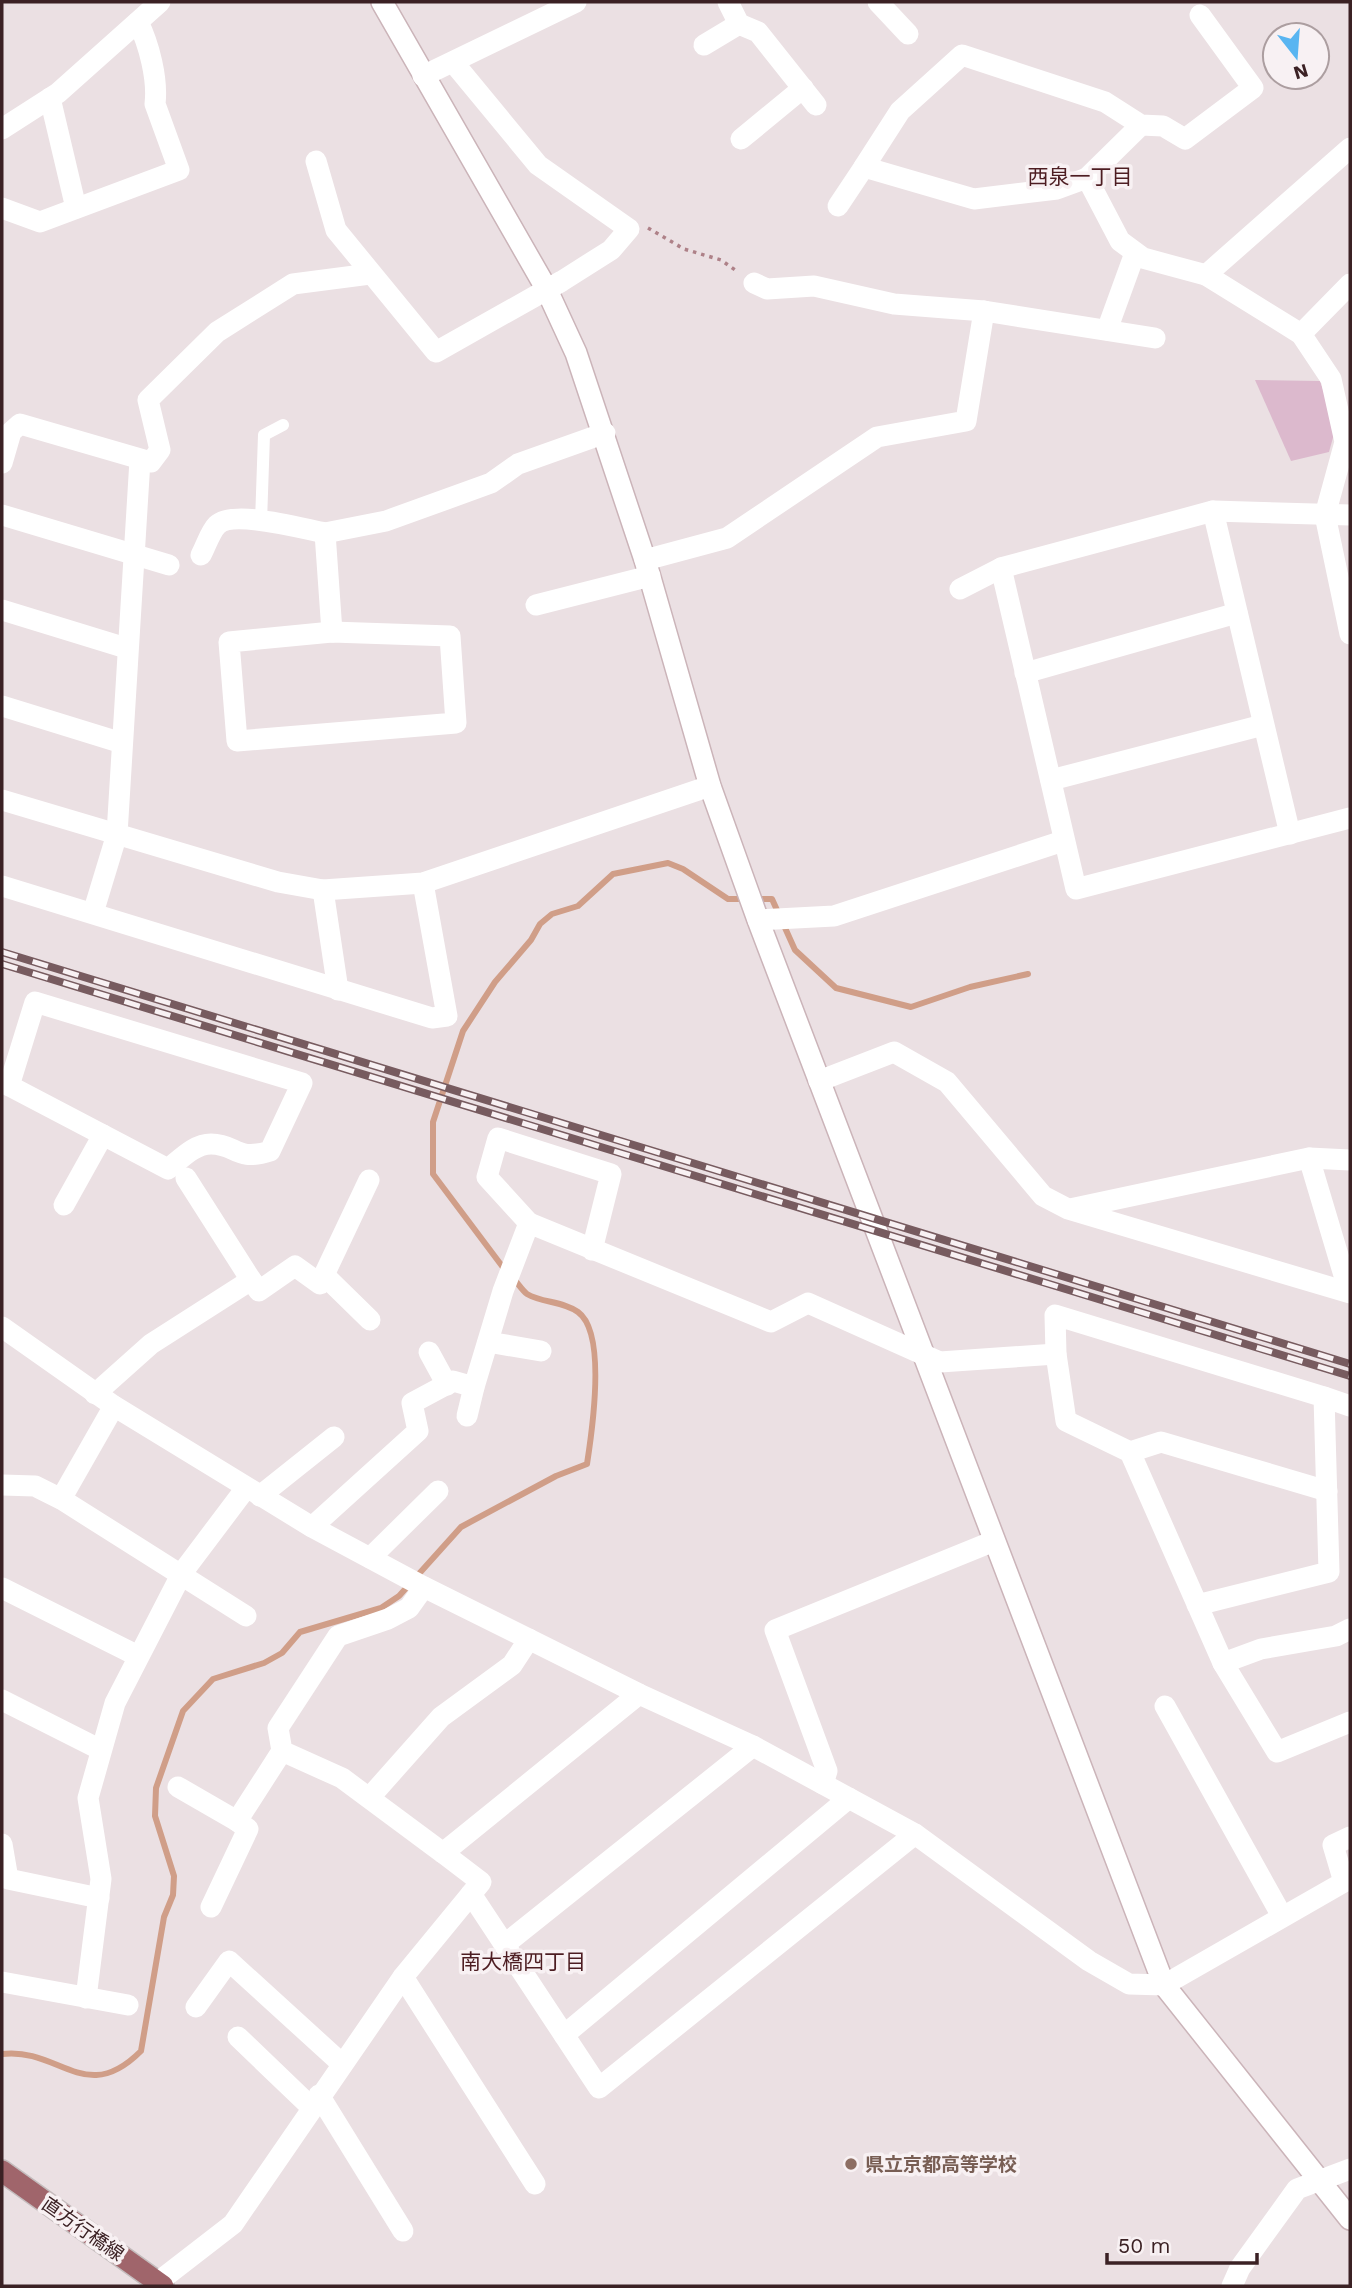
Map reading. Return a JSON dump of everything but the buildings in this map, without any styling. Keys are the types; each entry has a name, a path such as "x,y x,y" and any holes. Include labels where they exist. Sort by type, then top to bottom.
{"main road":[{"name":"直方行橋線","path":"2,2171 161,2284"}],"street":[{"path":"2,128 50,98 160,2"},
{"path":"423,76 576,2"},
{"path":"728,2 739,23 758,32 810,97 741,139"},
{"path":"878,2 908,34"},
{"path":"388,4 423,76 546,288 576,352 648,568 710,786 758,920 1164,1985 1350,2219"},
{"path":"838,206 900,111 962,55 1105,102 1141,125 1163,126 1185,139 1253,88 1200,15"},
{"path":"2,208 40,222 179,170 155,104 154,82 144,35 138,22"},
{"path":"704,45 739,23"},
{"path":"316,161 336,230 436,352 611,250 629,229 538,164 453,62"},
{"path":"50,98 76,208"},
{"path":"864,167 974,199 1057,189 1087,178 1141,125"},
{"path":"1206,275 1350,148"},
{"path":"1087,178 1119,241 1143,258 1206,275 1301,334 1331,379 1348,442 1325,515 1350,634"},
{"path":"1107,330 1135,253"},
{"path":"2,463 11,432 20,424 151,462 160,450 148,400 217,332 293,284 370,274"},
{"path":"754,283 766,289 814,286 894,304 984,311 1155,338"},
{"path":"1301,334 1350,284"},
{"path":"536,605 648,568 727,538 877,437 966,421 984,311"},
{"path":"201,555 217,525 230,518 326,533 386,521 491,483 518,464 605,433"},
{"path":"93,913 117,834 139,460"},
{"path":"1213,511 1290,834"},
{"path":"960,589 1001,568 1213,511 1350,515"},
{"path":"2,515 169,565"},
{"path":"326,533 332,632"},
{"path":"1001,568 1076,889 1350,818"},
{"path":"2,610 126,648"},
{"path":"1025,673 1237,613"},
{"path":"332,632 450,636 456,723 237,741 229,642 332,632"},
{"path":"2,706 122,743"},
{"path":"1051,780 1263,724"},
{"path":"2,800 278,881 323,890 423,883 710,786"},
{"path":"758,920 834,915 1063,841"},
{"path":"2,886 432,1018 447,1016 423,883"},
{"path":"323,890 338,990"},
{"path":"35,1002 302,1083 270,1151 251,1157 212,1144 193,1149 168,1169 6,1084 35,1002"},
{"path":"820,1081 894,1052 947,1082 1043,1196 1068,1209 1350,1293"},
{"path":"64,1205 103,1135"},
{"path":"592,1250 611,1174 498,1138 487,1177 529,1223 592,1250 771,1322 808,1303 940,1362 1056,1354"},
{"path":"1068,1209 1309,1158 1350,1160"},
{"path":"1309,1158 1350,1293"},
{"path":"186,1178 259,1291 295,1266 320,1284 369,1180"},
{"path":"467,1416 488,1342 529,1223"},
{"path":"324,1275 370,1320"},
{"path":"96,1394 151,1343 251,1280"},
{"path":"1350,1406 1055,1315 1056,1354 1066,1421 1130,1452 1223,1663 1277,1752 1350,1722"},
{"path":"2,1328 114,1406 312,1527 528,1639 752,1746 915,1834 1089,1961 1129,1984 1164,1985 1344,1882 1333,1845 1350,1837"},
{"path":"488,1342 541,1351"},
{"path":"429,1352 447,1385"},
{"path":"312,1527 418,1431 412,1403 453,1381 474,1387"},
{"path":"1197,1605 1329,1572 1324,1397"},
{"path":"61,1499 114,1406"},
{"path":"86,1998 101,1879 88,1797 115,1703 182,1573 253,1492 334,1437"},
{"path":"1130,1452 1161,1443 1326,1492"},
{"path":"2,1485 35,1486 61,1499 182,1573 246,1616"},
{"path":"370,1558 438,1491"},
{"path":"823,1784 827,1771 775,1630 994,1542"},
{"path":"237,1821 282,1751 278,1728 338,1636 388,1619 409,1608 424,1587"},
{"path":"2,1588 138,1656"},
{"path":"1223,1663 1261,1649 1336,1636 1350,1629"},
{"path":"370,1797 442,1717 512,1665 528,1639"},
{"path":"443,1853 639,1694"},
{"path":"2,1700 100,1750"},
{"path":"1165,1706 1282,1916"},
{"path":"504,1945 752,1746"},
{"path":"161,2284 233,2224 341,2063 403,1977 481,1882 370,1797 342,1779 282,1751"},
{"path":"178,1787 248,1829 211,1907"},
{"path":"564,2035 849,1798"},
{"path":"471,1894 599,2088 915,1834"},
{"path":"2,1843 8,1879 99,1898"},
{"path":"196,2007 229,1961 341,2063"},
{"path":"403,1977 535,2184"},
{"path":"2,1982 128,2005"},
{"path":"238,2037 315,2101 403,2231"},
{"path":"1232,2286 1240,2268 1297,2189 1350,2169"}],"lane":[{"path":"261,522 264,435 283,425"}],"path":[{"path":"629,229 645,226 684,249 722,260 754,283"}],"shaded area":[{"path":"1255,380 1320,381 1336,427 1329,452 1291,461"}],"waterway":[{"path":"505,1270 433,1174 433,1122 463,1031 495,982 531,940 540,924 552,914 578,906 613,874 668,863 683,869 728,899 745,899"},
{"path":"756,899 772,899 795,950 836,988 911,1007 970,987 1028,974"},
{"path":"2,2054 40,2058 88,2075 104,2074 121,2067 141,2051 164,1917 173,1895 174,1876 155,1816 156,1788 183,1711 213,1679 264,1663 282,1653 300,1632 381,1608 399,1596 461,1527 556,1476 587,1464 595,1384 595,1361 587,1323 572,1308 527,1294 513,1278"}],"railway":[{"path":"2,952 1350,1364"},
{"path":"2,964 1350,1376"}],"place":[{"name":"県立京都高等学校","path":"851,2164"}],"district":[{"name":"西泉一丁目","path":"1080,176"},
{"name":"南大橋四丁目","path":"523,1961"}]}
